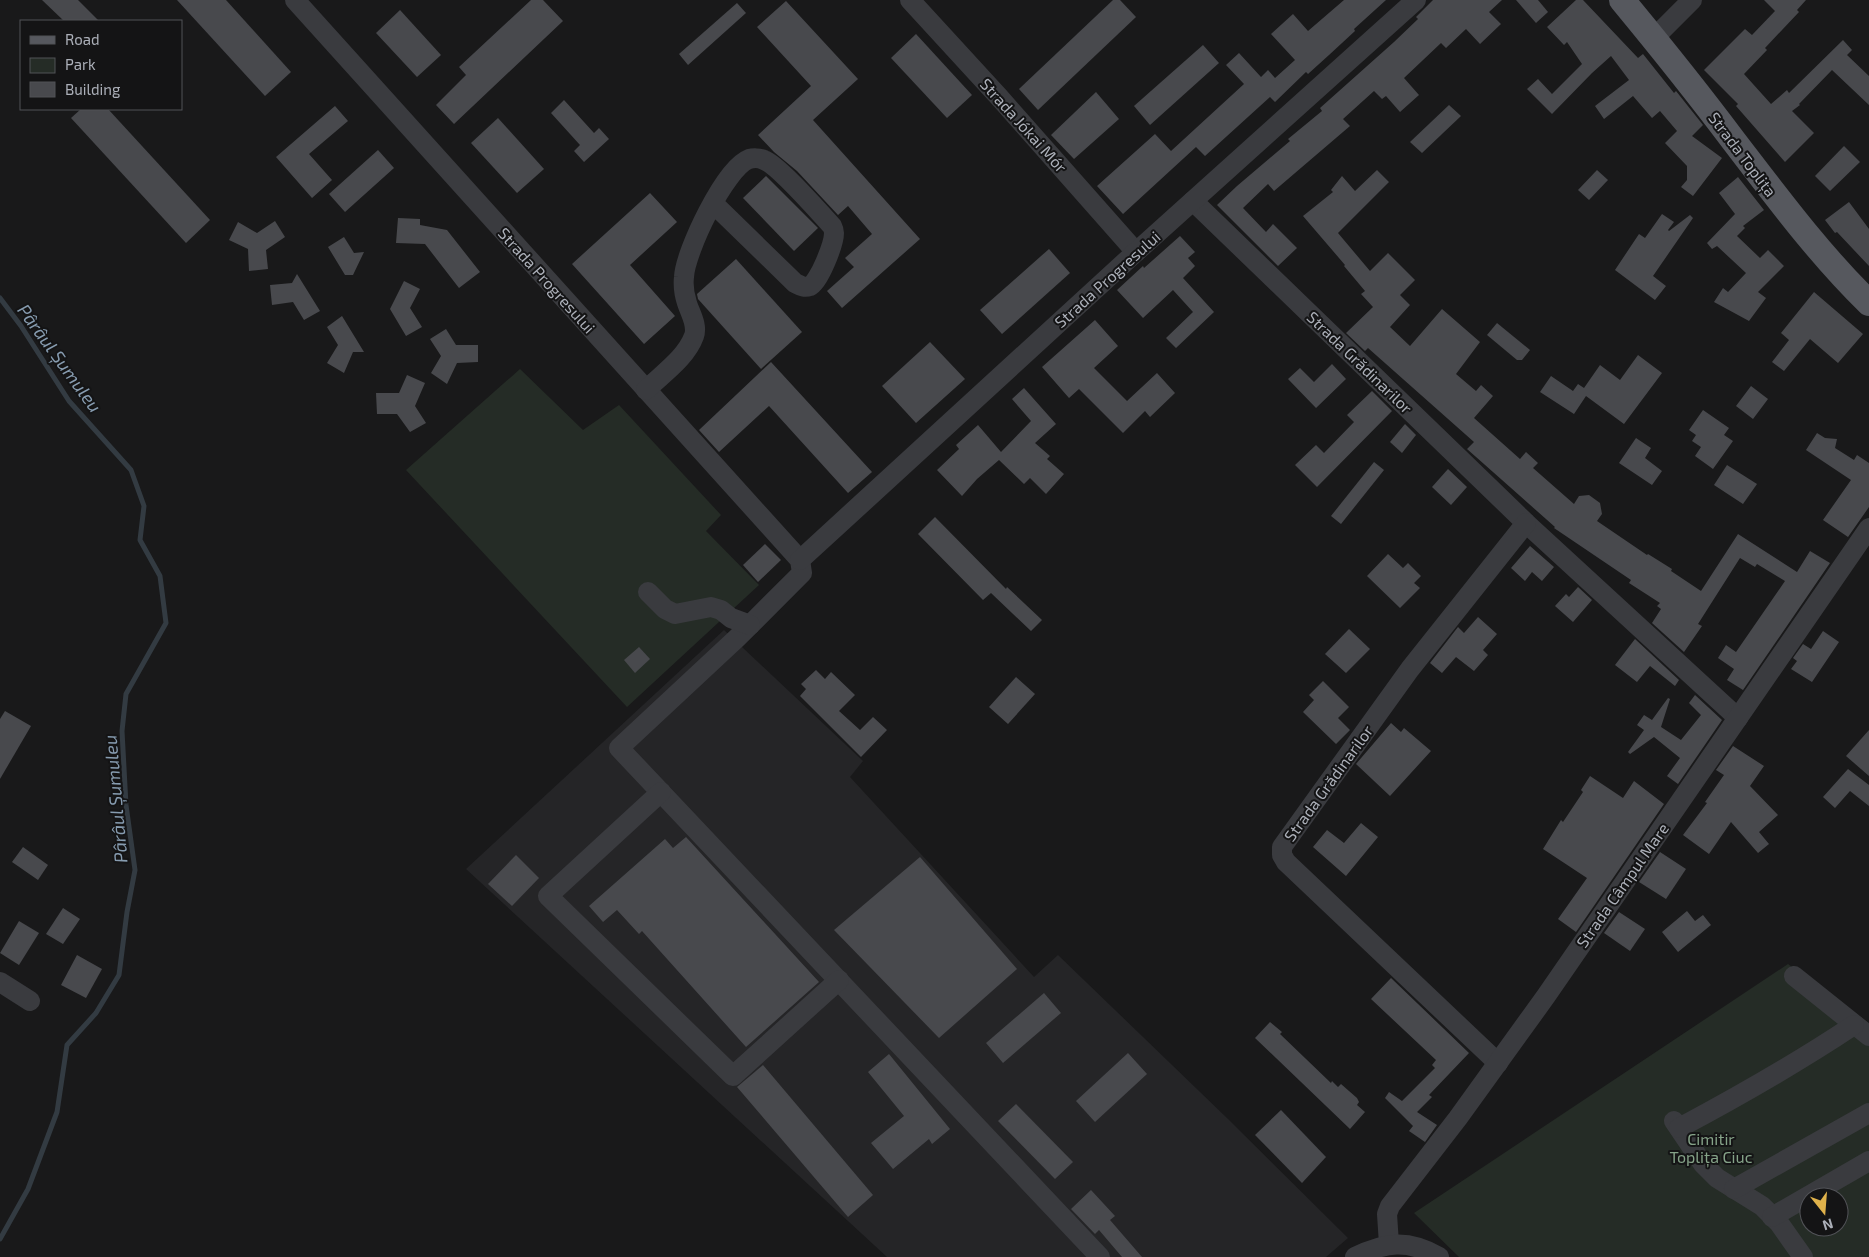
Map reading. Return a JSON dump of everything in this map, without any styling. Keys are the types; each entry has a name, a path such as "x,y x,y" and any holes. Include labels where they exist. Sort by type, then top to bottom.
{"main road":[{"name":"Strada Toplița","path":"1622,0 1654,38 1787,211 1844,278 1869,303"}],"street":[{"name":"Strada Progresului","path":"295,0 800,560 1136,252 1416,0"},
{"name":"Strada Jókai Mór","path":"910,0 1000,97 1136,252"},
{"path":"1654,38 1692,0"},
{"path":"646,390 682,355 694,335 695,326 683,289 684,274 689,254 712,205 727,179 744,162 757,158 772,164 832,226 834,232 833,241 817,280 812,285 803,287 795,284 717,207 712,205"},
{"name":"Strada Grădinarilor","path":"1193,201 1526,523 1738,718"},
{"name":"Strada Grădinarilor","path":"1498,1063 1286,862 1282,855 1282,847 1410,668 1526,523"},
{"name":"Strada Câmpul Mare","path":"1389,1244 1387,1214 1390,1206 1498,1063 1869,528"},
{"path":"800,560 802,573 744,631 620,748 1100,1257"},
{"path":"648,592 669,612 680,613 711,607 721,610 744,631"},
{"path":"661,792 548,896 733,1076 839,980"},
{"path":"1794,976 1861,1030 1823,1046 1739,1095 1676,1125 1703,1164 1717,1178 1762,1206 1804,1257"},
{"path":"0,982 30,1001"},
{"path":"1734,1189 1869,1113"},
{"path":"1772,1217 1869,1161"},
{"path":"1355,1257 1379,1246 1389,1244 1415,1247 1439,1257"}],"shaded area":[{"path":"724,630 863,761 850,777 1034,977 1058,955 1348,1238 1326,1257 887,1257 466,869"}],"green space":[{"path":"520,369 583,430 619,405 721,515 706,531 759,585 627,707 406,470"},
{"name":"Cimitir Toplița Ciuc","path":"1788,964 1869,1023 1869,1257 1459,1257 1414,1213"}],"building":[{"path":"42,0 78,0 98,20 63,20"},
{"path":"177,0 226,0 291,72 265,96"},
{"path":"531,0 543,0 563,21 454,124 436,105 466,75 459,67"},
{"path":"1113,0 1120,0 1136,17 1038,110 1019,89"},
{"path":"1344,0 1386,0 1329,55 1308,74 1306,72 1275,102 1270,97 1205,156 1196,147 1123,214 1097,186 1155,134 1171,151 1244,84 1226,65 1239,53 1261,77 1268,70 1275,78 1295,60 1271,34 1293,14 1308,31"},
{"path":"1433,0 1502,0 1489,12 1501,24 1480,44 1466,29 1446,48 1441,43 1404,78 1419,95 1400,112 1386,96 1382,99 1374,91 1343,119 1350,126 1274,191 1268,184 1243,208 1266,232 1273,224 1297,248 1278,266 1217,205 1290,141 1288,139 1322,111 1320,108 1394,42 1418,19 1416,17"},
{"path":"1516,0 1538,0 1548,12 1536,23"},
{"path":"1576,0 1583,0 1638,58 1643,54 1703,125 1692,136 1722,158 1693,196 1681,187 1687,180 1687,166 1665,143 1677,131 1660,111 1652,118 1633,96 1604,119 1595,106 1629,80 1611,56 1552,114 1527,89 1538,79 1552,94 1582,64 1567,42 1564,45 1547,27"},
{"path":"1764,0 1806,0 1797,10 1799,12 1765,48 1767,50 1744,74 1771,104 1787,90 1789,93 1843,40 1852,50 1847,55 1869,76 1869,105 1832,70 1800,105 1792,111 1814,133 1785,162 1736,106 1738,104 1704,70 1745,29 1752,35 1775,11"},
{"path":"786,1 858,79 813,120 920,239 842,308 827,291 854,267 845,258 872,234 848,206 838,215 797,171 774,152 758,135 811,86 757,27"},
{"path":"737,3 746,13 688,65 679,54"},
{"path":"400,10 441,55 417,77 376,33"},
{"path":"916,34 972,95 947,118 891,58"},
{"path":"1203,45 1219,63 1150,125 1134,106"},
{"path":"1096,92 1119,119 1074,159 1051,135"},
{"path":"564,100 594,133 599,128 609,139 584,162 574,151 580,145 551,113"},
{"path":"1449,105 1461,116 1422,153 1410,142"},
{"path":"335,106 348,121 309,154 332,180 312,198 276,157"},
{"path":"80,110 109,110 210,220 186,243 71,118"},
{"path":"498,118 544,169 517,193 471,143"},
{"path":"1844,146 1860,162 1830,191 1815,176"},
{"path":"378,150 394,168 345,212 329,194"},
{"path":"1377,170 1389,182 1338,233 1370,271 1388,253 1415,280 1400,295 1410,305 1390,327 1410,346 1442,309 1480,342 1456,374 1476,391 1481,385 1493,396 1474,418 1520,459 1526,452 1538,463 1533,468 1574,504 1579,496 1589,495 1600,503 1602,514 1597,521 1647,555 1672,569 1671,571 1701,591 1738,534 1797,572 1810,551 1830,563 1743,690 1727,680 1734,669 1718,658 1726,645 1736,652 1785,581 1757,564 1755,567 1740,558 1698,624 1702,626 1684,652 1652,623 1661,609 1657,606 1660,603 1629,583 1631,580 1554,528 1467,449 1474,442 1368,348 1365,351 1346,333 1373,307 1361,294 1365,291 1345,265 1303,216 1333,192 1331,190 1342,176 1355,191"},
{"path":"1597,170 1608,180 1589,200 1578,190"},
{"path":"766,176 818,228 794,251 743,198"},
{"path":"1738,177 1764,210 1743,226 1745,228 1737,236 1760,258 1768,250 1784,266 1758,292 1766,298 1749,321 1714,302 1723,288 1728,292 1746,273 1717,246 1712,249 1707,243 1735,214 1719,193"},
{"path":"650,193 677,222 630,265 675,316 644,344 572,264"},
{"path":"1849,202 1869,229 1869,266 1837,232 1835,233 1825,220"},
{"path":"1662,214 1674,222 1669,231 1690,215 1693,218 1653,276 1666,286 1655,300 1615,270 1639,234 1645,238"},
{"path":"398,218 420,219 420,225 447,230 480,272 459,288 425,244 396,243"},
{"path":"275,221 285,237 266,250 268,269 249,271 248,249 229,240 238,222 257,233"},
{"path":"1180,236 1195,252 1188,258 1195,266 1183,278 1214,312 1176,348 1166,338 1193,312 1173,290 1143,318 1117,290"},
{"path":"344,237 354,253 364,252 353,275 345,275 328,247"},
{"path":"1049,249 1070,273 1002,334 980,310"},
{"path":"736,259 802,332 761,369 698,299 697,294"},
{"path":"297,274 320,311 304,320 293,302 272,305 270,285 292,283"},
{"path":"404,281 420,289 410,308 422,327 406,336 390,309"},
{"path":"1814,292 1863,334 1838,363 1810,339 1784,371 1772,362 1789,340 1781,333"},
{"path":"342,316 364,352 353,352 344,373 327,363 338,345 327,327"},
{"path":"1095,320 1118,346 1094,368 1127,401 1157,373 1175,393 1150,417 1145,411 1123,433 1079,389 1069,398 1042,367"},
{"path":"1497,323 1530,350 1522,360 1517,360 1487,335"},
{"path":"446,329 456,345 478,345 478,362 457,363 447,384 431,373 441,356 430,339"},
{"path":"930,342 965,379 916,423 882,386"},
{"path":"1638,355 1662,373 1624,424 1586,396 1574,414 1540,392 1551,376 1573,391 1578,384 1584,388 1600,365 1620,380"},
{"path":"771,362 872,472 848,493 769,406 719,452 699,430"},
{"path":"1332,364 1346,379 1316,408 1288,379 1300,368 1314,382"},
{"path":"407,375 425,383 415,406 426,423 410,432 397,414 377,414 376,393 399,393"},
{"path":"1751,386 1768,399 1753,419 1736,406"},
{"path":"1024,388 1056,424 1035,443 1050,456 1047,459 1064,474 1046,494 1030,478 1024,484 999,460 977,479 962,496 937,470 959,449 956,445 978,425 1001,452 1031,421 1012,399"},
{"path":"1372,391 1392,411 1317,487 1295,465 1316,445 1324,453 1354,422 1347,415"},
{"path":"1703,410 1729,428 1724,435 1733,441 1713,469 1695,456 1701,447 1692,441 1696,435 1689,430"},
{"path":"1405,424 1416,435 1402,453 1390,442"},
{"path":"1817,433 1825,438 1837,439 1835,448 1854,460 1857,455 1869,463 1869,507 1848,537 1823,520 1851,480 1806,450"},
{"path":"1636,438 1651,448 1645,458 1662,471 1652,485 1619,463"},
{"path":"1374,462 1384,470 1341,524 1331,516"},
{"path":"1727,465 1757,484 1743,504 1714,485"},
{"path":"1448,469 1467,487 1451,505 1432,487"},
{"path":"935,517 1006,589 1007,587 1042,620 1031,631 991,593 983,600 918,534"},
{"path":"765,544 781,560 758,582 743,565"},
{"path":"1530,546 1554,567 1542,581 1532,572 1525,581 1511,568"},
{"path":"1388,554 1403,568 1408,563 1421,576 1414,583 1420,588 1400,608 1367,576"},
{"path":"1578,587 1592,600 1573,622 1555,606 1566,594 1569,597"},
{"path":"1478,617 1497,634 1483,650 1488,655 1474,671 1456,657 1442,673 1430,663 1458,627 1464,633"},
{"path":"1349,629 1370,649 1346,673 1325,654"},
{"path":"1823,631 1839,642 1812,682 1791,669 1797,661 1793,658 1803,644 1811,649"},
{"path":"1635,639 1679,680 1675,686 1650,666 1637,682 1615,665"},
{"path":"639,647 650,659 635,673 624,660"},
{"path":"816,670 825,679 831,672 855,695 839,711 860,730 873,717 887,730 861,757 800,696 806,689 801,684"},
{"path":"1016,677 1035,694 1008,724 989,707"},
{"path":"1323,681 1349,707 1338,718 1350,730 1336,744 1303,712 1314,700 1309,695"},
{"path":"1695,695 1722,720 1678,784 1667,776 1680,758 1654,737 1630,754 1628,752 1644,730 1637,725 1644,715 1652,720 1668,698 1670,699 1661,727 1681,740 1701,715 1689,703"},
{"path":"5,711 31,726 0,779 0,719"},
{"path":"1391,723 1401,732 1404,728 1431,751 1390,796 1356,764"},
{"path":"1869,730 1869,776 1846,756"},
{"path":"1733,746 1764,766 1750,786 1778,815 1759,832 1769,844 1758,853 1731,822 1709,854 1683,835 1707,803 1705,802 1724,775 1716,770"},
{"path":"1848,769 1869,785 1869,806 1850,791 1835,808 1823,797"},
{"path":"1590,776 1623,798 1634,781 1664,804 1576,932 1558,919 1587,878 1543,849 1561,820 1563,822 1583,792 1581,790"},
{"path":"1361,823 1378,837 1346,876 1313,847 1327,830 1344,843"},
{"path":"686,837 819,982 746,1047 642,931 639,934 617,910 603,922 589,906 665,839 673,848"},
{"path":"23,847 48,865 38,880 12,862"},
{"path":"1660,852 1686,869 1666,899 1639,882"},
{"path":"516,855 539,878 512,906 488,884"},
{"path":"920,857 1017,969 939,1038 834,930"},
{"path":"63,908 80,919 63,944 46,934"},
{"path":"1687,911 1695,921 1703,915 1711,925 1678,952 1662,932"},
{"path":"1619,912 1645,929 1630,951 1604,933"},
{"path":"19,921 39,933 19,965 0,953"},
{"path":"77,955 102,969 86,998 61,985"},
{"path":"1391,978 1469,1053 1429,1095 1432,1097 1417,1112 1437,1125 1425,1142 1409,1131 1413,1126 1385,1098 1389,1092 1402,1101 1435,1068 1432,1065 1436,1060 1371,999"},
{"path":"1044,993 1061,1013 1003,1063 986,1043"},
{"path":"1270,1022 1331,1083 1332,1081 1338,1087 1341,1084 1357,1098 1359,1102 1357,1105 1365,1112 1350,1129 1255,1038"},
{"path":"1128,1053 1147,1074 1095,1122 1076,1101"},
{"path":"889,1054 950,1129 932,1144 929,1139 893,1169 871,1143 904,1116 868,1072"},
{"path":"763,1065 873,1195 848,1217 737,1087"},
{"path":"1016,1104 1073,1162 1055,1179 998,1121"},
{"path":"1281,1110 1326,1157 1302,1183 1255,1135"},
{"path":"1091,1190 1115,1216 1110,1220 1142,1257 1122,1257 1099,1230 1095,1234 1071,1209"}],"waterway":[{"name":"Pârâul Șumuleu","path":"0,298 21,326 69,401 131,470 144,506 140,540 160,576 166,623 126,694 122,731 126,805 135,870 127,912 119,975 96,1013 67,1045 57,1112 28,1189 0,1239"}]}
